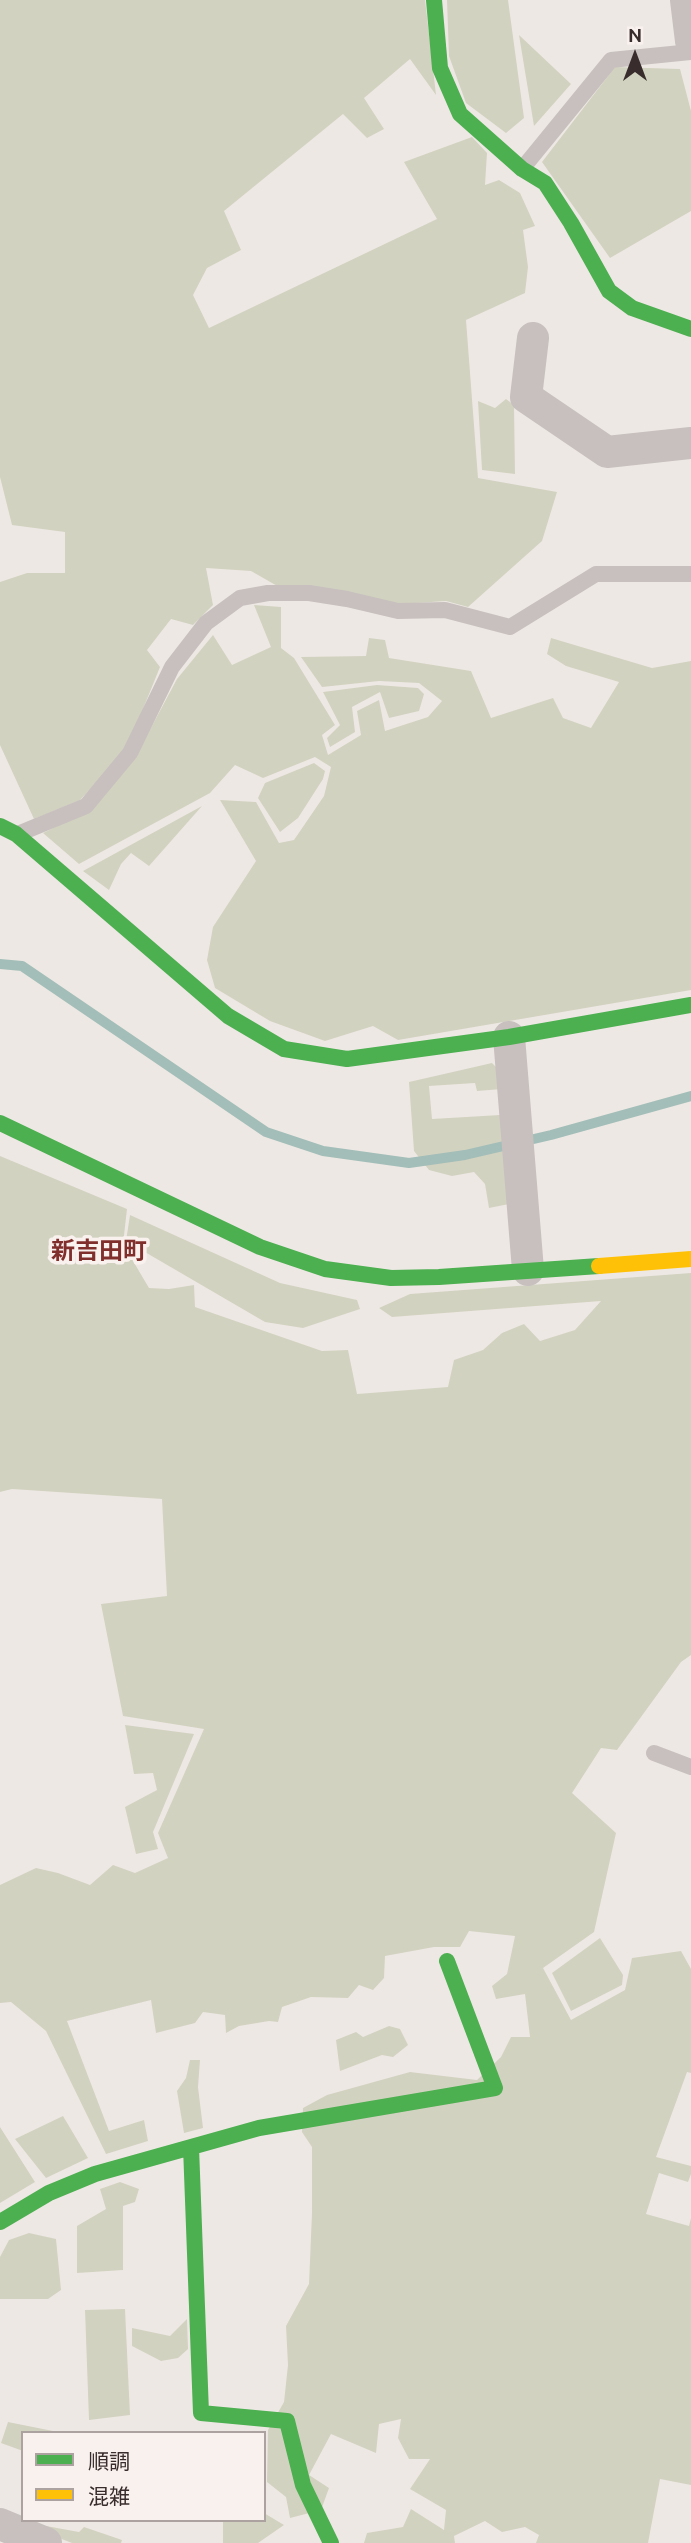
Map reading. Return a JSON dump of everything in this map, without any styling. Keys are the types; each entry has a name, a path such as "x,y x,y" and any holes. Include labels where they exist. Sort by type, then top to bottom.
{"street":[{"path":"434,0 440,68 460,114 522,169 545,183 609,291 632,308 691,329"},
{"path":"686,0 691,41"},
{"path":"533,338 526,397 607,452 691,443"},
{"path":"0,826 16,834 228,1016 284,1049 347,1059 509,1037 691,1005"},
{"path":"509,1037 528,1270"},
{"path":"0,1123 260,1247 325,1269 391,1278 691,1259"},
{"path":"0,2222 49,2193 95,2174 259,2128 495,2088 447,1961"},
{"path":"191,2147 201,2413 287,2421 303,2485 331,2543"},
{"path":"0,2524 46,2543"}],"lane":[{"path":"522,169 611,60 691,52"},
{"path":"16,834 86,806 130,753 172,667 206,623 240,598 268,593 309,593 398,611 445,610 510,627 596,574 691,574"},
{"path":"654,1753 691,1767"}],"green space":[{"path":"0,0 425,0 436,95 410,59 364,98 384,129 367,138 343,114 224,211 241,250 207,268 193,295 209,328 437,219 404,162 472,137 487,153 485,185 499,180 520,193 535,226 523,230 528,267 525,293 466,320 478,478 557,492 542,541 468,607 446,601 401,604 279,587 251,571 206,568 213,605 193,625 171,619 147,650 160,667 126,751 80,800 34,819 0,745 0,582 27,573 65,573 65,532 12,525 0,477"},
{"path":"447,0 508,0 524,118 506,133 466,103 449,56"},
{"path":"519,35 571,84 534,126"},
{"path":"615,67 680,69 691,111 691,211 610,258 542,162"},
{"path":"506,399 514,405 515,474 482,470 478,401 495,408"},
{"path":"254,605 281,607 281,648 294,658 335,725 322,735 328,755 361,735 357,711 379,700 385,731 428,717 442,701 419,683 379,681 322,687 301,657 366,656 369,638 385,640 389,658 471,671 491,718 553,698 563,718 591,728 619,682 566,666 547,654 551,638 652,668 691,661 691,990 398,1040 373,1026 325,1041 270,1021 215,988 207,960 213,927 256,861 220,800 256,802 279,843 294,840 324,796 331,767 315,757 263,778 235,765 210,793 79,864 43,833 92,809 137,754 177,679 213,635 232,665 271,647"},
{"path":"377,685 418,688 424,694 419,711 389,718 380,692 352,707 355,732 330,747 327,738 340,725 323,692"},
{"path":"314,763 325,771 323,779 298,818 280,832 258,798 265,783"},
{"path":"202,806 149,866 131,853 121,864 109,890 83,871"},
{"path":"492,1063 500,1071 502,1089 477,1091 475,1083 429,1086 432,1119 500,1115 514,1203 489,1208 485,1184 474,1172 452,1176 429,1170 414,1151 409,1082"},
{"path":"0,1156 127,1209 123,1244 149,1288 169,1289 194,1285 195,1307 322,1351 348,1350 357,1394 448,1387 454,1360 483,1350 502,1333 524,1324 540,1341 575,1330 601,1301 392,1317 379,1308 410,1294 691,1273 691,1655 681,1662 617,1750 601,1748 572,1793 616,1833 594,1932 543,1968 571,2020 625,1990 632,1958 681,1951 691,1969 691,2073 687,2072 656,2157 691,2166 691,2174 688,2182 659,2173 646,2214 689,2226 691,2218 691,2485 660,2479 648,2543 536,2543 539,2535 525,2527 502,2532 485,2521 454,2536 455,2543 364,2543 367,2533 403,2527 411,2509 444,2530 446,2510 410,2489 430,2459 409,2459 398,2438 401,2419 379,2424 376,2453 331,2434 309,2475 329,2488 321,2510 290,2518 286,2497 267,2482 268,2430 284,2402 288,2365 286,2326 309,2284 312,2147 302,2132 303,2108 327,2095 410,2072 477,2080 501,2057 511,2037 530,2037 525,1994 496,1999 492,1986 507,1974 515,1936 469,1931 460,1947 434,1947 385,1956 384,1978 373,1990 359,1985 348,1998 311,1997 282,2007 278,2022 239,2026 226,2033 225,2015 203,2012 195,2023 156,2033 151,2000 67,2021 109,2131 144,2120 148,2141 106,2154 46,2031 11,2002 0,2003 0,1885 36,1868 90,1885 113,1865 135,1873 168,1858 158,1833 204,1729 123,1716 101,1604 167,1596 162,1499 12,1489 0,1492"},
{"path":"130,1215 280,1283 357,1300 360,1309 303,1328 265,1322 126,1241"},
{"path":"125,1725 194,1734 153,1832 158,1849 136,1854 125,1807 157,1790 153,1773 134,1774"},
{"path":"600,1938 623,1975 622,1985 571,2011 552,1973"},
{"path":"389,2026 400,2029 408,2045 393,2057 382,2055 340,2071 336,2040 356,2032 363,2037"},
{"path":"190,2060 200,2060 198,2087 203,2128 184,2133 177,2091 186,2078"},
{"path":"63,2116 88,2158 46,2178 15,2139"},
{"path":"0,2127 35,2182 0,2203"},
{"path":"120,2182 139,2189 135,2202 123,2206 123,2270 77,2273 77,2226 106,2209 100,2189"},
{"path":"29,2233 56,2239 61,2290 48,2299 0,2299 0,2257 9,2240"},
{"path":"125,2309 130,2415 89,2420 85,2310"},
{"path":"187,2319 188,2349 178,2358 161,2361 132,2346 132,2328 170,2336"},
{"path":"8,2422 53,2431 21,2431 21,2450 1,2443"},
{"path":"266,2514 284,2525 258,2543 223,2543 223,2522 266,2522"},
{"path":"46,2526 79,2532 84,2527 122,2540 121,2543 72,2543 44,2532"}],"waterway":[{"path":"0,964 22,966 266,1132 323,1151 409,1163 465,1155 551,1135 691,1096"}],"traffic: fast":[{"path":"434,0 440,68 460,114 522,169 545,183 609,291 632,308 691,329"},
{"path":"0,826 16,834 228,1016 284,1049 347,1059 509,1037 691,1005"},
{"path":"0,1123 260,1247 325,1269 391,1278 599,1266"},
{"path":"0,2222 49,2193 95,2174 259,2128 495,2088 447,1961"},
{"path":"191,2147 201,2413 287,2421 303,2485 331,2543"}],"traffic: slow":[{"path":"599,1266 691,1259"}],"district":[{"name":"新吉田町","path":"99,1251"}]}
